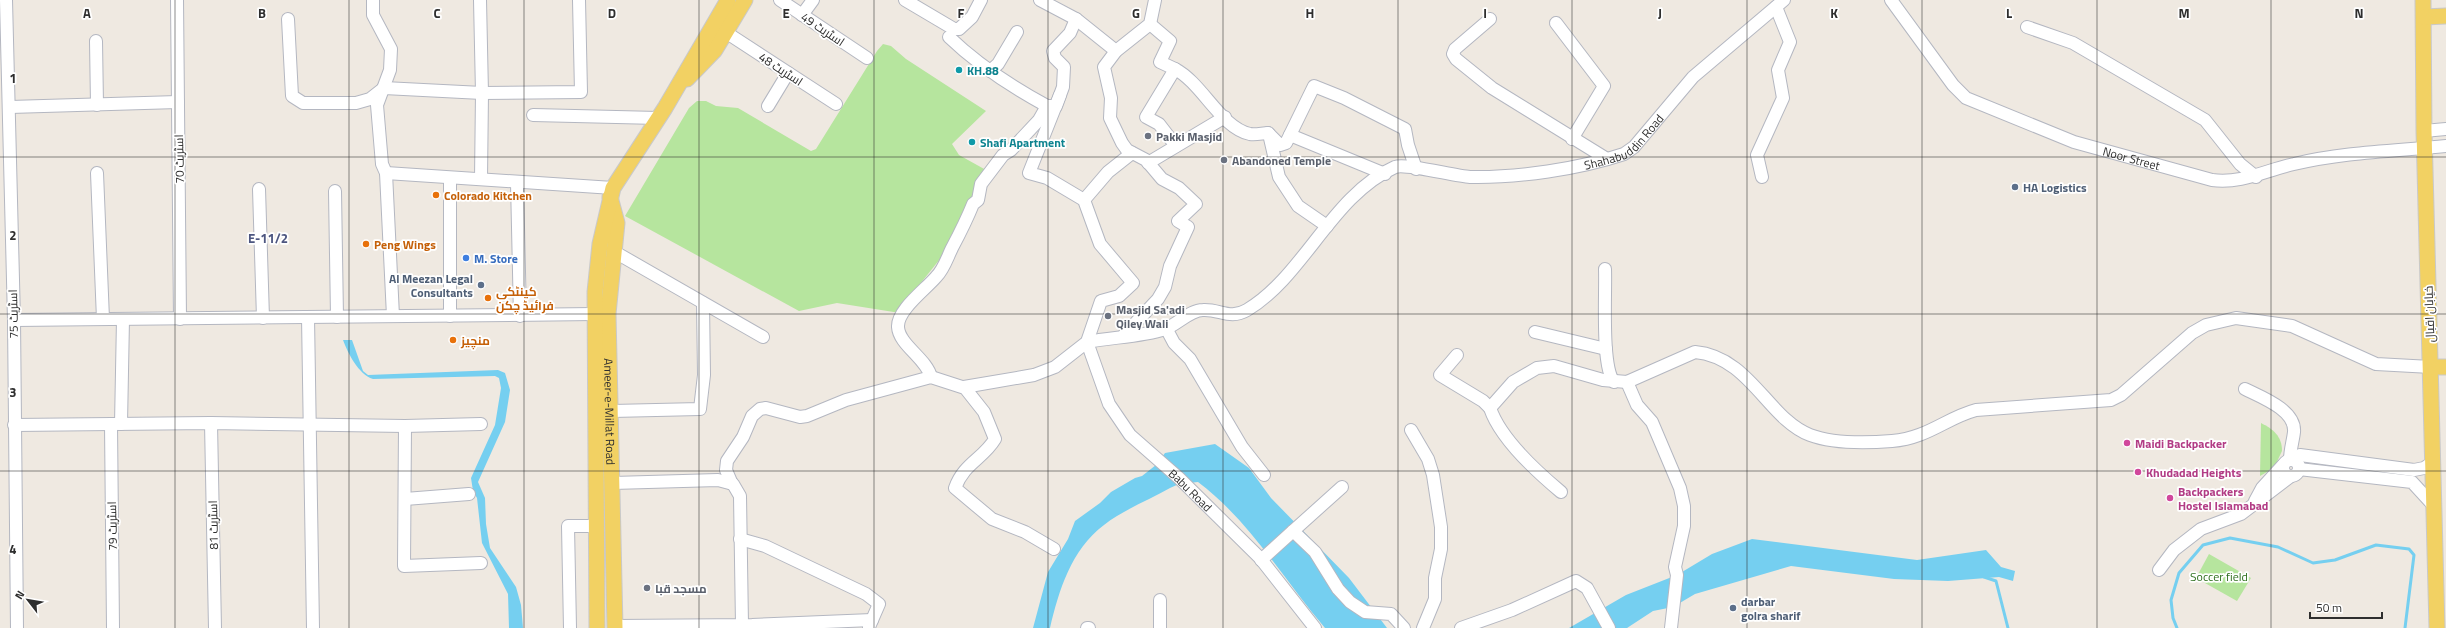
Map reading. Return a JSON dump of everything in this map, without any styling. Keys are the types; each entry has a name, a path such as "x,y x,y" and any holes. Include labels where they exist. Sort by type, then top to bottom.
{"main road":[{"path":"602,314 598,259 612,192 728,0"},
{"path":"678,85 704,64 727,33 745,0"},
{"name":"خیابان اقبال","path":"2423,0 2424,131 2434,506 2440,553 2437,628"},
{"path":"2424,17 2446,16"},
{"name":"Ameer-e-Millat Road","path":"597,628 595,526 602,314 614,251 617,224 612,192"},
{"name":"Ameer-e-Millat Road","path":"602,314 612,411 615,627"},
{"path":"2431,367 2446,367"},
{"path":"595,526 613,526"}],"street":[{"name":"اسٹریٹ 75","path":"6,0 10,108 18,628"},
{"name":"اسٹریٹ 70","path":"178,0 180,319"},
{"path":"373,0 373,15 391,49 390,70 377,105 382,164 386,173 394,316"},
{"path":"480,0 482,93 481,179"},
{"path":"288,19 292,96 303,103 356,103 370,99 384,88 482,93 581,92 579,0"},
{"name":"اسٹریٹ 49","path":"780,0 867,58"},
{"path":"802,15 813,0"},
{"path":"905,0 954,29 959,29 972,17 981,0"},
{"path":"1040,0 1076,19 1116,51"},
{"path":"1124,335 1158,299 1165,287 1170,266 1188,227 1178,221 1196,204 1179,188 1162,179 1148,163 1132,153 1122,143 1109,113 1110,98 1104,67 1116,51 1150,24 1155,0"},
{"name":"Noor Street","path":"1891,0 1953,85 1966,98 2074,142 2212,180 2225,182 2256,176 2295,164 2382,151 2446,146"},
{"path":"1762,177 1757,155 1783,98 1778,70 1790,42 1780,3"},
{"name":"Shahabuddin Road","path":"1087,342 1166,328 1201,310 1211,310 1228,316 1247,310 1265,296 1289,272 1327,226 1352,200 1385,174 1397,167 1454,176 1498,176 1541,172 1607,159 1624,154 1634,147 1693,77 1780,3"},
{"path":"949,37 967,55 990,71 1047,106 1056,106 1064,81 1064,67 1055,58 1053,51 1070,33 1076,19"},
{"path":"1490,19 1455,49 1453,54 1456,59 1492,88 1572,139 1607,159"},
{"path":"1556,23 1604,86 1572,139"},
{"path":"1150,24 1170,41 1160,62 1185,74 1224,117 1244,132 1251,134 1268,133 1280,145 1286,142 1314,86 1344,98 1405,129 1408,145 1416,169"},
{"path":"2027,27 2073,43 2205,120 2240,164 2256,176"},
{"path":"990,71 998,64 1017,32"},
{"name":"اسٹریٹ 48","path":"727,33 836,104"},
{"path":"96,41 97,104"},
{"path":"1175,69 1146,117 1159,124 1176,146"},
{"path":"768,106 788,73"},
{"path":"742,625 740,496 732,484 726,470 727,461 743,437 752,416 760,409 766,408 800,417 807,416 846,400 931,377 964,387 1044,372 1078,351 1087,342 1101,301 1119,296 1133,283 1100,244 1084,200 1047,178 1029,172 1060,95"},
{"path":"10,108 178,102"},
{"path":"931,377 927,366 912,351 899,332 899,320 915,297 937,277 944,266 973,204 978,200 981,184 1003,155 1011,150 1039,120 1047,106"},
{"path":"533,115 658,118"},
{"path":"1148,163 1224,117"},
{"path":"2424,131 2446,128"},
{"path":"1268,133 1279,177 1298,206 1327,226"},
{"path":"1290,135 1385,174"},
{"path":"1084,200 1108,172 1132,153"},
{"path":"97,173 103,319"},
{"path":"386,173 481,179 612,192"},
{"path":"450,178 450,316"},
{"path":"516,183 520,316"},
{"path":"258,189 263,318"},
{"path":"336,191 337,317"},
{"path":"614,251 763,337"},
{"path":"1605,269 1606,348 1609,375 1614,382"},
{"path":"612,411 700,409 704,375 703,303"},
{"path":"14,320 602,314"},
{"path":"308,317 313,628"},
{"path":"1490,408 1513,382 1530,371 1543,366 1560,367 1614,382 1627,382 1695,352 1706,353 1746,377 1787,420 1810,435 1840,441 1876,442 1910,438 1932,431 1965,413 1976,410 2111,400 2121,395 2192,333 2206,325 2236,318 2292,326 2376,364 2431,367"},
{"name":"اسٹریٹ 79","path":"113,628 116,424 123,319"},
{"path":"1166,328 1174,343 1190,359 1242,447 1264,475"},
{"path":"1535,332 1606,348"},
{"name":"Babu Road","path":"1087,342 1109,404 1130,435 1179,478 1261,560 1315,628"},
{"path":"1457,354 1440,375 1483,401 1490,408 1496,424 1503,430 1508,440 1537,472 1562,492"},
{"path":"1627,382 1637,405 1652,422 1680,488 1685,514 1684,526 1675,567 1677,575 1671,628"},
{"path":"964,387 984,412 995,438 985,452 970,463 962,473 955,488 992,518 1025,532 1054,549"},
{"path":"2245,389 2286,413 2291,420 2294,432 2291,466"},
{"name":"اسٹریٹ 81","path":"211,423 215,628"},
{"path":"14,425 309,423 405,426 482,424"},
{"path":"405,426 404,566 481,563"},
{"path":"1411,430 1428,459 1433,475 1441,527 1441,549 1435,578 1435,599 1423,628"},
{"path":"2159,570 2174,550 2201,529 2238,515 2255,501 2262,488 2291,466 2300,455 2414,470 2424,468 2433,462"},
{"path":"2291,466 2412,482 2434,506"},
{"path":"613,483 718,480 732,484"},
{"path":"1261,560 1342,487"},
{"path":"404,498 469,494"},
{"path":"570,628 568,526 595,526"},
{"path":"1290,534 1315,552 1338,589 1350,602 1365,612 1391,614 1404,628"},
{"path":"615,627 870,624 879,604 866,594 765,546 740,539"},
{"path":"1461,628 1512,610 1576,581 1587,588 1609,628"},
{"path":"1160,600 1160,628"}],"green space":[{"path":"883,44 891,46 906,59 986,111 952,144 959,155 986,170 944,254 912,294 900,313 837,303 799,311 625,216 689,108 697,101 706,101 716,106 738,108 811,151 816,149 877,51"},
{"path":"2261,423 2279,437 2282,451 2274,468 2260,476"},
{"name":"Soccer field","path":"2209,554 2251,578 2237,601 2196,578"}],"water":[{"path":"343,340 352,340 363,371 368,375 498,370 505,373 510,390 505,422 478,482 485,498 486,524 490,548 516,587 521,605 523,628 509,628 508,594 482,543 477,498 473,491 471,478 495,425 501,388 499,378 495,376 373,379 358,368"},
{"path":"1215,444 1249,468 1271,498 1349,578 1387,628 1325,628 1250,532 1217,497 1198,482 1179,484 1170,488 1119,515 1104,525 1083,546 1068,572 1062,585 1050,628 1033,628 1048,572 1068,539 1075,521 1100,503 1111,492 1135,478 1142,476 1156,465 1165,453"},
{"path":"1752,539 1917,560 1986,550 2001,567 2015,571 2013,581 1999,577 1948,581 1894,579 1791,566 1695,594 1673,607 1653,611 1627,628 1569,628 1626,595 1677,575 1712,554"}],"waterway":[{"path":"2177,628 2173,618 2171,600 2179,573 2203,545 2230,538 2278,547 2313,563 2335,560 2376,545 2409,549 2414,555 2405,628"},
{"path":"1984,577 1996,581 2008,628"}],"place":[{"name":"KH.88","path":"959,70"},
{"name":"Pakki Masjid","path":"1148,136"},
{"name":"Shafi Apartment","path":"972,142"},
{"name":"Abandoned Temple","path":"1224,160"},
{"name":"HA Logistics","path":"2015,187"},
{"name":"Colorado Kitchen","path":"436,195"},
{"name":"Peng Wings","path":"366,244"},
{"name":"M. Store","path":"466,258"},
{"name":"Al Meezan Legal Consultants","path":"481,285"},
{"name":"کینٹکی فرائیڈ چکن","path":"488,298"},
{"name":"Masjid Sa'adi Qiley Wali","path":"1108,316"},
{"name":"منچیز","path":"453,340"},
{"name":"Maidi Backpacker","path":"2127,443"},
{"name":"Khudadad Heights","path":"2138,472"},
{"name":"Backpackers Hostel Islamabad","path":"2170,498"},
{"name":"مسجد قبا","path":"647,588"},
{"name":"darbar golra sharif","path":"1733,608"}],"district":[{"name":"E-11/2","path":"268,238"}]}
